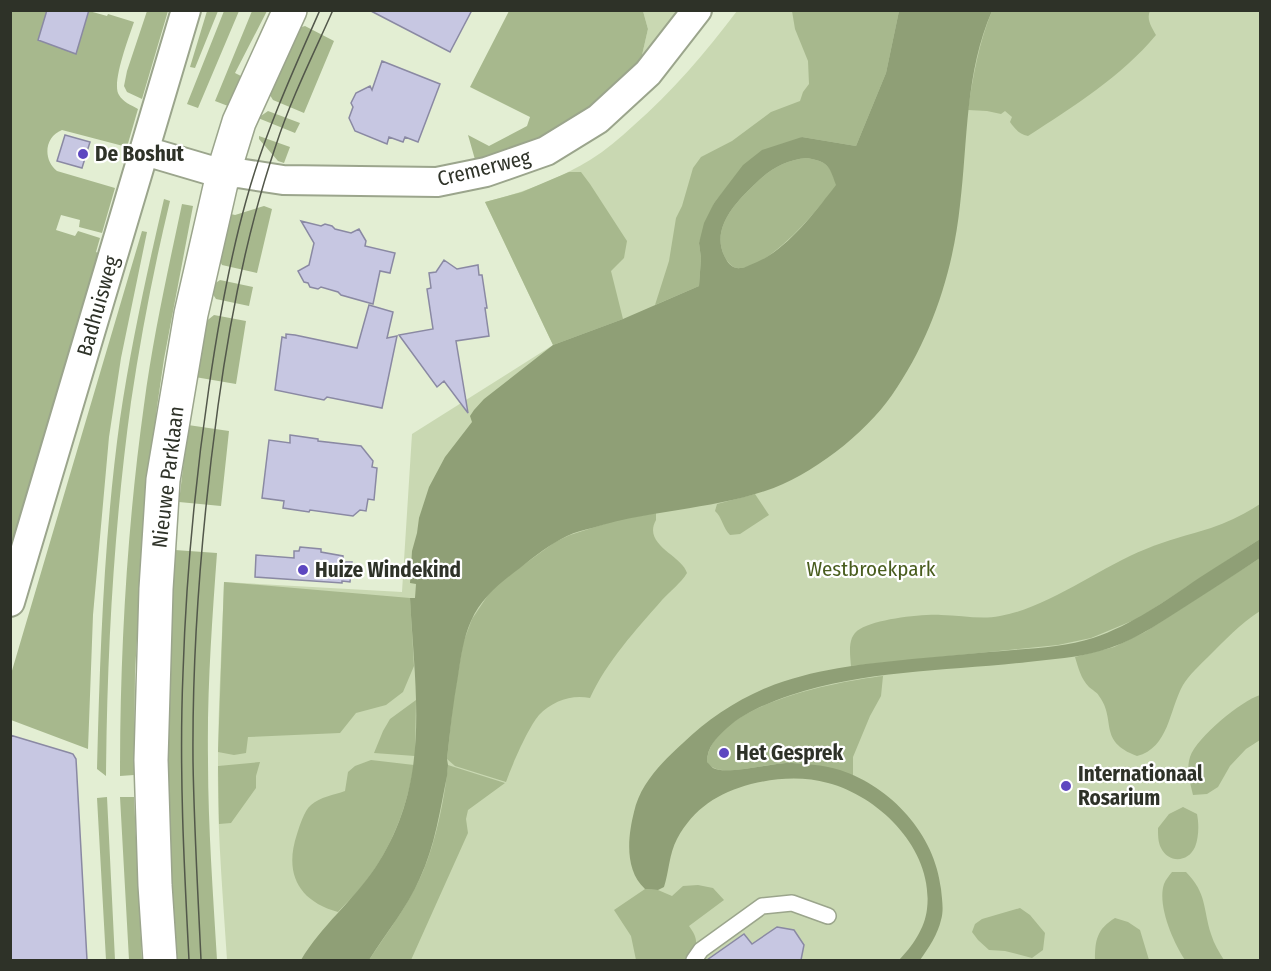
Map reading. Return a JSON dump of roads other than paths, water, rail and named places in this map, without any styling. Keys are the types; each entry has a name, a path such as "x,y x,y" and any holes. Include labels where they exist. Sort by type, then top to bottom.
{"main road":[{"name":"Nieuwe Parklaan","path":"160,960 151,760 156,589 163,480 191,314 223,174 239,122 290,10"}],"street":[{"name":"Badhuisweg","path":"10,602 186,10"},
{"name":"Cremerweg","path":"145,151 223,174 238,173 283,180 437,183 486,172 546,152 598,119 648,73 697,10"}],"lane":[{"path":"694,960 701,950 762,906 792,903 828,916"}],"tram line":[{"path":"189,960 183,817 184,637 195,494 204,423 216,340 234,247 253,176 270,128 320,10"},
{"path":"201,960 194,786 194,672 203,539 218,406 228,340 256,209 288,111 333,10"}],"place":[{"name":"De Boshut","path":"83,154"},
{"name":"Huize Windekind","path":"303,570"},
{"name":"Het Gesprek","path":"724,753"},
{"name":"Internationaal Rosarium","path":"1066,786"}],"park label":[{"name":"Westbroekpark","path":"871,569"}]}
